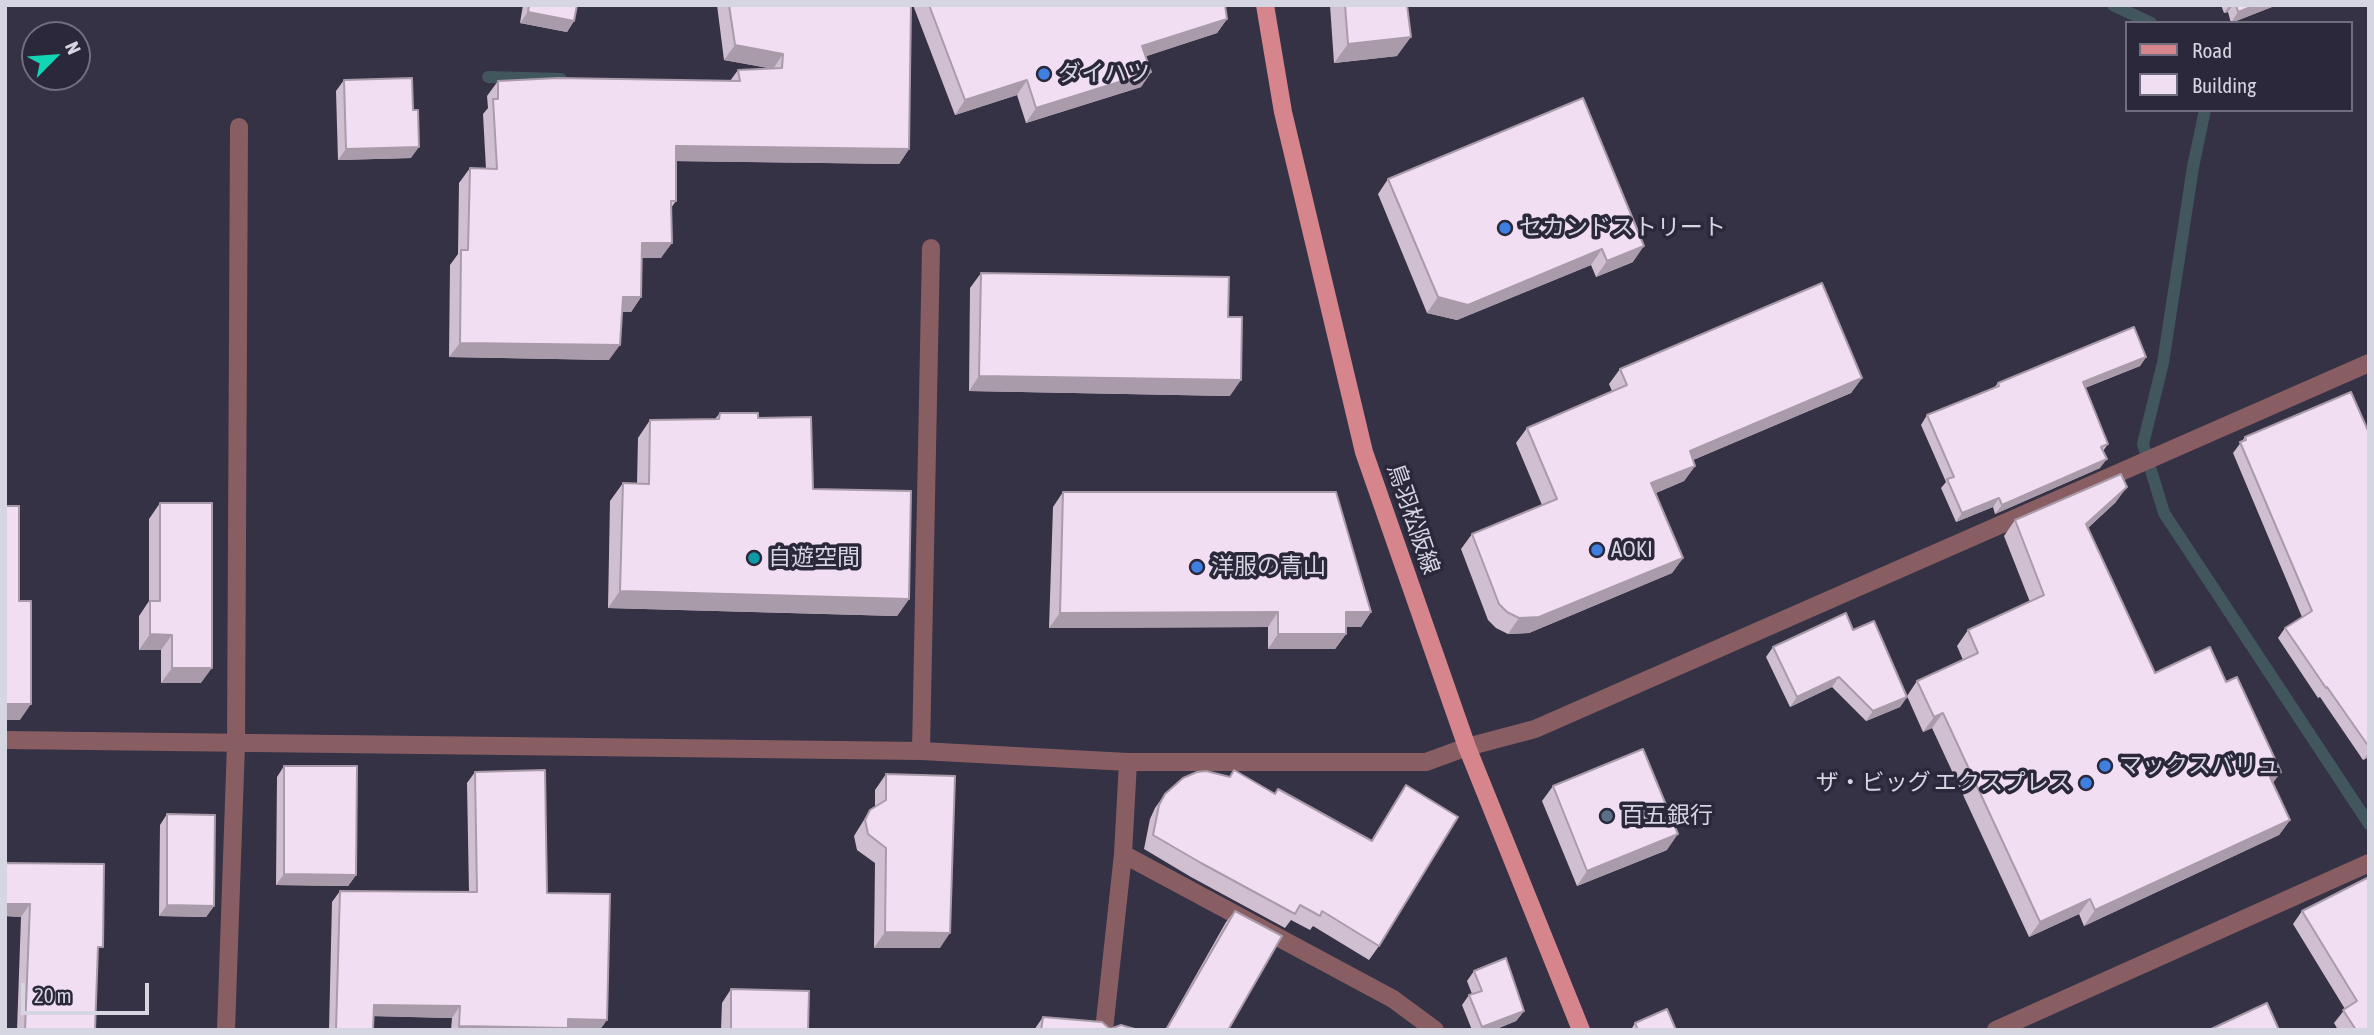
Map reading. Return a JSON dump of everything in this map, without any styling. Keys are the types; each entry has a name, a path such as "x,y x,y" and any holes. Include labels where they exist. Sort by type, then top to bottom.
{"main road":[{"name":"鳥羽松阪線","path":"1265,5 1283,112 1364,452 1468,747 1581,1030"}],"street":[{"path":"226,1030 236,744 239,127"},
{"path":"921,751 931,248"},
{"path":"5,740 921,751 1128,762 1426,762 1468,747 1535,729 2369,363"},
{"path":"1104,1030 1123,854 1128,762"},
{"path":"1123,854 1393,999 1435,1030"},
{"path":"1996,1030 2367,863"}],"building":[{"path":"529,5 577,5 574,21 528,12"},
{"path":"729,5 911,5 909,149 676,146 676,201 671,201 672,243 642,243 641,297 623,297 620,345 460,343 461,250 468,250 470,168 497,169 493,99 498,99 498,81 558,78 740,81 738,70 782,68 783,54 735,45"},
{"name":"ダイハツ","path":"929,5 1225,5 1227,19 1142,46 1151,72 1036,108 1027,80 965,100"},
{"path":"1345,5 1407,5 1411,37 1348,44"},
{"path":"2236,5 2256,5 2238,12"},
{"path":"412,78 413,110 418,110 419,147 346,149 344,80"},
{"name":"セカンドストリート","path":"1583,98 1644,246 1607,261 1602,249 1468,305 1438,297 1388,179"},
{"path":"981,273 1229,277 1228,317 1242,317 1241,380 979,376"},
{"path":"1822,283 1862,378 1690,451 1695,466 1651,483 1683,558 1539,617 1519,618 1507,612 1499,604 1472,534 1557,499 1527,428 1627,385 1620,369"},
{"path":"2134,327 2146,357 2083,382 2108,444 2101,447 2107,459 2002,505 1999,498 1962,513 1947,479 1954,477 1927,415"},
{"path":"2351,392 2369,433 2369,747 2285,628 2312,611 2240,442 2246,440 2245,437"},
{"path":"720,413 758,413 758,418 811,417 813,489 911,491 909,599 620,591 623,483 649,484 650,420 719,419"},
{"name":"マックスバリュ","path":"2121,474 2127,487 2086,524 2155,673 2210,647 2226,682 2237,677 2281,772 2270,777 2290,820 2095,910 2090,899 2040,922 1943,713 1934,717 1917,681 1978,653 1968,630 2044,595 2015,520"},
{"name":"洋服の青山","path":"1063,492 1336,492 1371,612 1346,612 1346,634 1278,634 1278,612 1060,613"},
{"path":"160,503 212,503 212,668 172,668 172,635 150,634 150,601 160,601"},
{"path":"5,506 19,506 19,601 31,601 31,704 5,704"},
{"path":"1846,613 1853,630 1874,621 1907,697 1873,711 1839,677 1797,697 1773,647"},
{"path":"1643,749 1678,834 1587,871 1553,786"},
{"path":"284,766 357,766 356,875 284,874"},
{"path":"545,770 547,893 610,894 607,1020 568,1019 568,1028 459,1026 460,1006 374,1005 373,1030 336,1030 340,891 477,892 475,772"},
{"path":"1234,770 1275,794 1278,789 1372,841 1406,785 1458,817 1379,946 1322,911 1320,916 1300,905 1295,914 1153,835 1159,805 1165,794 1183,778 1206,771 1230,777"},
{"path":"886,774 955,776 950,933 885,932 886,848 868,834 865,820 870,810 886,800"},
{"path":"167,814 215,815 214,906 167,905"},
{"path":"5,863 104,864 103,947 98,947 95,1030 25,1030 30,904 5,904"},
{"path":"2369,877 2369,1030 2356,1030 2343,1010 2357,1001 2302,911"},
{"path":"1235,911 1282,936 1228,1030 1166,1030"},
{"path":"1506,958 1524,1011 1482,1027 1469,995 1482,991 1474,971"},
{"path":"731,989 809,991 808,1030 731,1030"},
{"path":"2267,1003 2279,1030 2209,1030"},
{"path":"1667,1009 1676,1030 1638,1030 1635,1023"},
{"path":"1043,1017 1102,1022 1110,1029 1121,1025 1138,1030 1041,1030"}],"waterway":[{"path":"2113,5 2147,21"},
{"path":"488,77 561,79"},
{"path":"2205,112 2193,167 2163,363 2143,444 2164,513 2369,824"}],"place":[{"name":"ダイハツ","path":"1044,74"},
{"name":"セカンドストリート","path":"1505,228"},
{"name":"AOKI","path":"1597,550"},
{"name":"自遊空間","path":"754,558"},
{"name":"洋服の青山","path":"1197,567"},
{"name":"マックスバリュ","path":"2105,766"},
{"name":"ザ・ビッグ エクスプレス","path":"2086,783"},
{"name":"百五銀行","path":"1607,816"}]}
